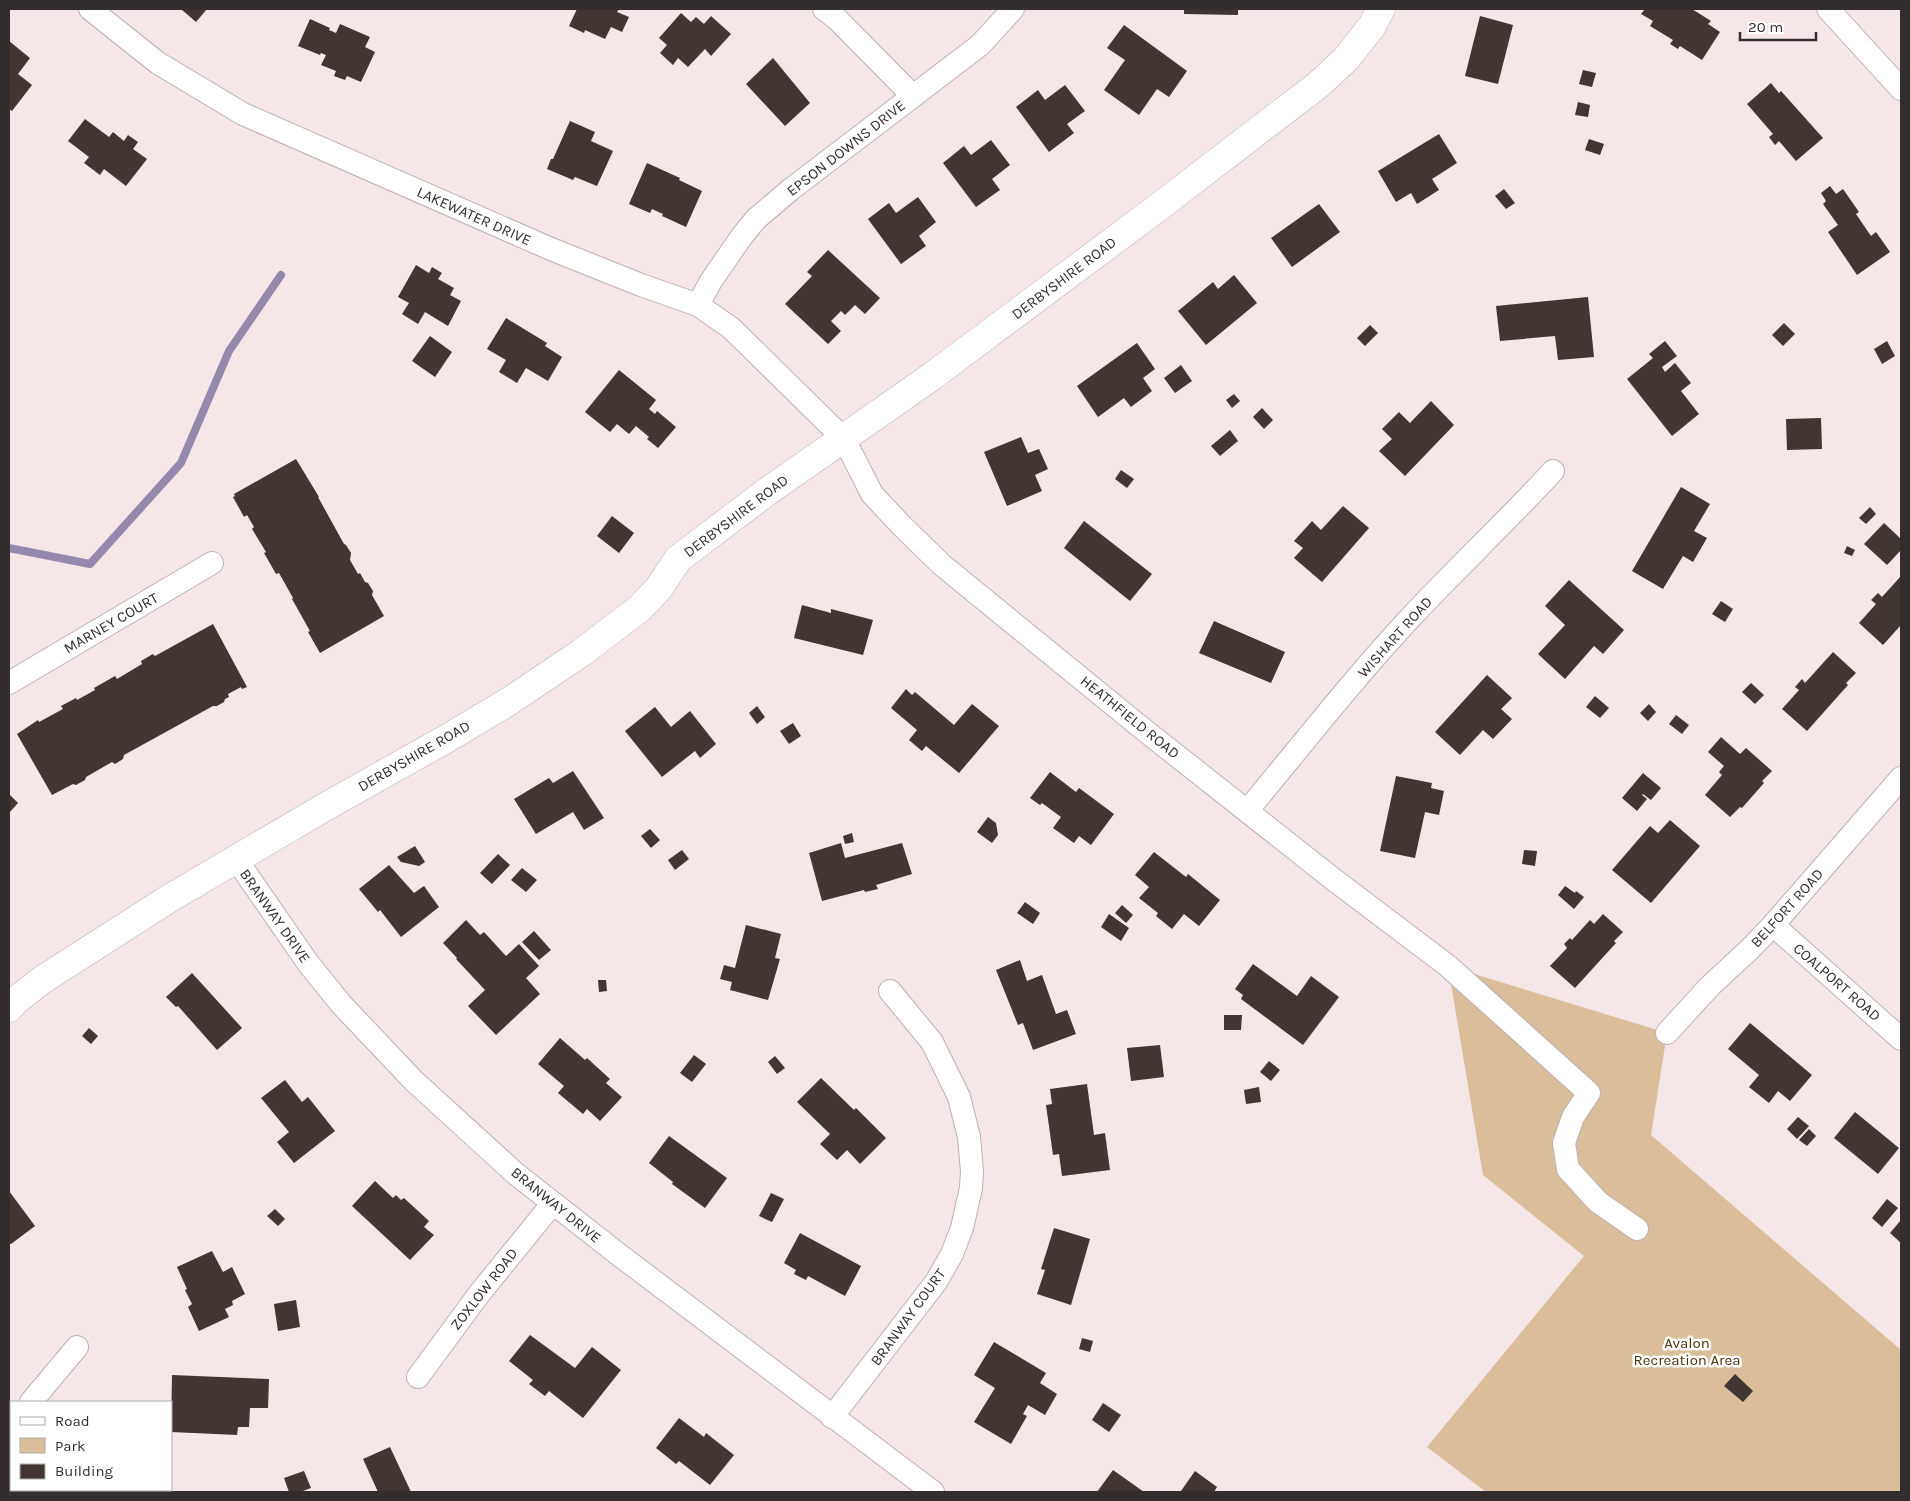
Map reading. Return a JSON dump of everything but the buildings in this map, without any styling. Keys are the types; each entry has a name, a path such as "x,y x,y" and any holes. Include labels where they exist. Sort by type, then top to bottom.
{"street":[{"name":"LAKEWATER DRIVE","path":"90,9 158,63 243,114 551,249 641,285 698,305 731,328 844,439"},
{"path":"824,9 837,19 913,96"},
{"name":"EPSON DOWNS DRIVE","path":"698,305 711,281 756,219 790,190 980,45 1013,9"},
{"name":"DERBYSHIRE ROAD","path":"9,1008 42,980 170,898 446,739 511,700 581,653 639,608 658,588 678,559 768,491 947,365 1318,85 1346,59 1372,26 1381,9"},
{"path":"1828,9 1901,90"},
{"name":"HEATHFIELD ROAD","path":"844,439 872,494 942,565 1142,728 1333,879 1448,966 1589,1093 1573,1117 1564,1143 1568,1169 1598,1202 1637,1228"},
{"name":"WISHART ROAD","path":"1247,811 1412,616 1516,512 1553,472"},
{"name":"MARNEY COURT","path":"9,683 212,563"},
{"name":"BELFORT ROAD","path":"1667,1034 1710,986 1773,925 1901,778"},
{"name":"BRANWAY DRIVE","path":"236,859 308,963 341,1004 413,1080 516,1174 832,1417 934,1492"},
{"name":"COALPORT ROAD","path":"1773,925 1901,1038"},
{"name":"BRANWAY COURT","path":"832,1417 936,1282 952,1254 962,1228 971,1188 972,1171 969,1137 959,1098 932,1042 890,991"},
{"name":"ZOXLOW ROAD","path":"418,1378 479,1294 552,1203"},
{"path":"32,1401 77,1347"}],"green space":[{"name":"Avalon Recreation Area","path":"1448,966 1667,1033 1651,1135 1901,1350 1901,1492 1486,1492 1427,1447 1584,1256 1483,1175"}],"waterway":[{"path":"9,548 90,564 181,463 229,351 281,275"}]}
